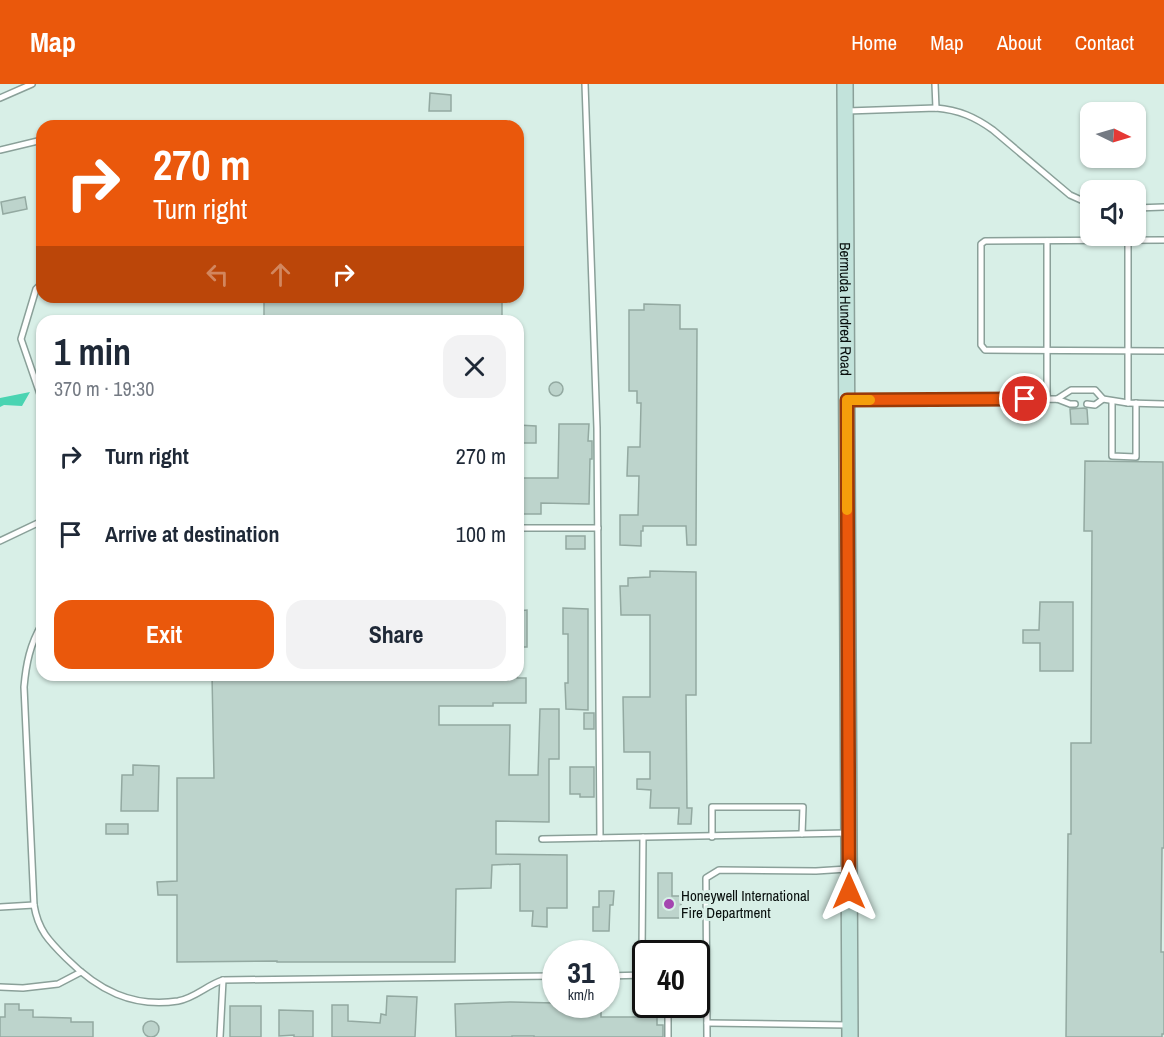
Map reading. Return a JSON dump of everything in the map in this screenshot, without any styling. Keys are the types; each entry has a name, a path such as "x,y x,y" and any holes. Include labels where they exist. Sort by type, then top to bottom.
{"street":[{"name":"Bermuda Hundred Road","path":"845,84 850,1031"}],"lane":[{"path":"0,98 32,84"},
{"path":"585,84 596,416 600,838"},
{"path":"935,84 936,108"},
{"path":"845,111 936,108 966,113 980,120 1070,195 1080,200"},
{"path":"0,150 36,141"},
{"path":"1146,208 1164,207"},
{"path":"1047,240 1047,399"},
{"path":"1080,240 985,241 981,244 981,345 985,350 1164,351"},
{"path":"1146,240 1164,240"},
{"path":"1128,246 1128,403"},
{"path":"36,289 21,339 36,383"},
{"path":"1057,399 1071,390 1095,390 1103,399 1112,401 1164,404"},
{"path":"847,400 1057,399 1075,404"},
{"path":"1087,404 1095,405 1103,399"},
{"path":"1112,401 1112,456 1136,457 1136,403"},
{"path":"0,541 36,524"},
{"path":"524,528 597,528"},
{"path":"36,637 30,650 24,687 35,916 48,940 95,984 111,992 147,1002 180,1000 193,996 214,982 223,980 542,976"},
{"path":"712,837 712,807 803,807 802,834"},
{"path":"542,839 849,833"},
{"path":"642,940 643,837"},
{"path":"707,1037 706,878 719,870 849,869"},
{"path":"0,907 34,905"},
{"path":"0,987 23,988 58,984 81,972"},
{"path":"220,1037 223,980"},
{"path":"668,1018 668,1037"},
{"path":"707,1023 850,1031"}],"shaded area":[{"path":"30,392 22,406 4,405 0,407 0,398"}],"building":[{"path":"430,93 451,95 451,111 429,111"},
{"path":"25,197 27,209 3,214 1,202"},
{"path":"264,303 502,303 502,315 264,315"},
{"path":"644,304 680,305 680,329 697,329 696,545 687,545 686,526 643,526 641,546 620,545 620,515 638,515 639,476 627,476 628,447 640,447 641,403 637,403 637,391 629,391 629,310 644,310"},
{"path":"556,382 561,384 563,389 561,394 556,396 551,394 549,389 551,384"},
{"path":"1070,409 1087,409 1088,424 1071,424"},
{"path":"559,424 589,424 588,441 592,441 592,459 590,459 589,504 541,503 541,514 524,514 524,478 558,478"},
{"path":"524,425 536,426 536,443 524,443"},
{"path":"1085,461 1163,462 1164,848 1162,848 1161,952 1164,952 1164,1034 1162,1037 1066,1037 1071,743 1091,743 1092,531 1084,531"},
{"path":"566,536 585,536 585,549 566,549"},
{"path":"650,571 696,572 696,695 686,695 687,808 692,808 691,824 678,824 679,808 650,808 651,790 637,789 637,779 650,779 650,752 624,752 623,697 650,697 650,615 621,615 620,586 628,586 628,578 650,577"},
{"path":"1040,602 1073,602 1073,671 1040,671 1040,643 1023,643 1023,630 1039,630"},
{"path":"563,608 588,609 588,710 566,709 568,634 563,634"},
{"path":"524,610 527,610 527,647 524,647"},
{"path":"526,678 526,703 493,703 493,706 439,706 439,725 510,725 509,775 538,775 540,709 559,709 559,759 549,759 549,822 496,821 496,854 567,855 567,908 547,908 547,927 532,926 533,911 520,911 520,864 492,865 491,888 456,889 455,962 177,962 177,895 158,895 157,882 177,881 177,778 214,778 212,681 524,681"},
{"path":"584,713 594,713 594,729 584,729"},
{"path":"133,765 159,766 158,811 121,811 122,775 133,775"},
{"path":"570,767 594,767 594,797 570,794"},
{"path":"106,824 128,824 128,834 106,834"},
{"path":"658,873 672,873 672,896 681,896 681,918 658,918"},
{"path":"599,891 614,891 613,905 610,905 609,931 593,931 593,907 599,907"},
{"path":"387,996 417,997 415,1037 332,1037 332,1005 348,1005 348,1021 380,1023 381,1014 386,1015"},
{"path":"542,1003 542,1018 657,1018 657,1025 663,1025 663,1037 456,1037 455,1004"},
{"path":"5,1004 19,1004 19,1010 33,1010 33,1017 71,1018 71,1022 93,1022 93,1037 0,1037 0,1017 5,1017"},
{"path":"230,1006 261,1006 261,1037 230,1037"},
{"path":"279,1010 313,1011 313,1037 279,1036"},
{"path":"151,1021 159,1029 151,1037 143,1029"}],"slow traffic":[{"path":"847,510 847,400 870,400"}],"place":[{"name":"Honeywell International Fire Department","path":"669,904"}],"route":[{"path":"849,891 847,400 1025,399"}]}
